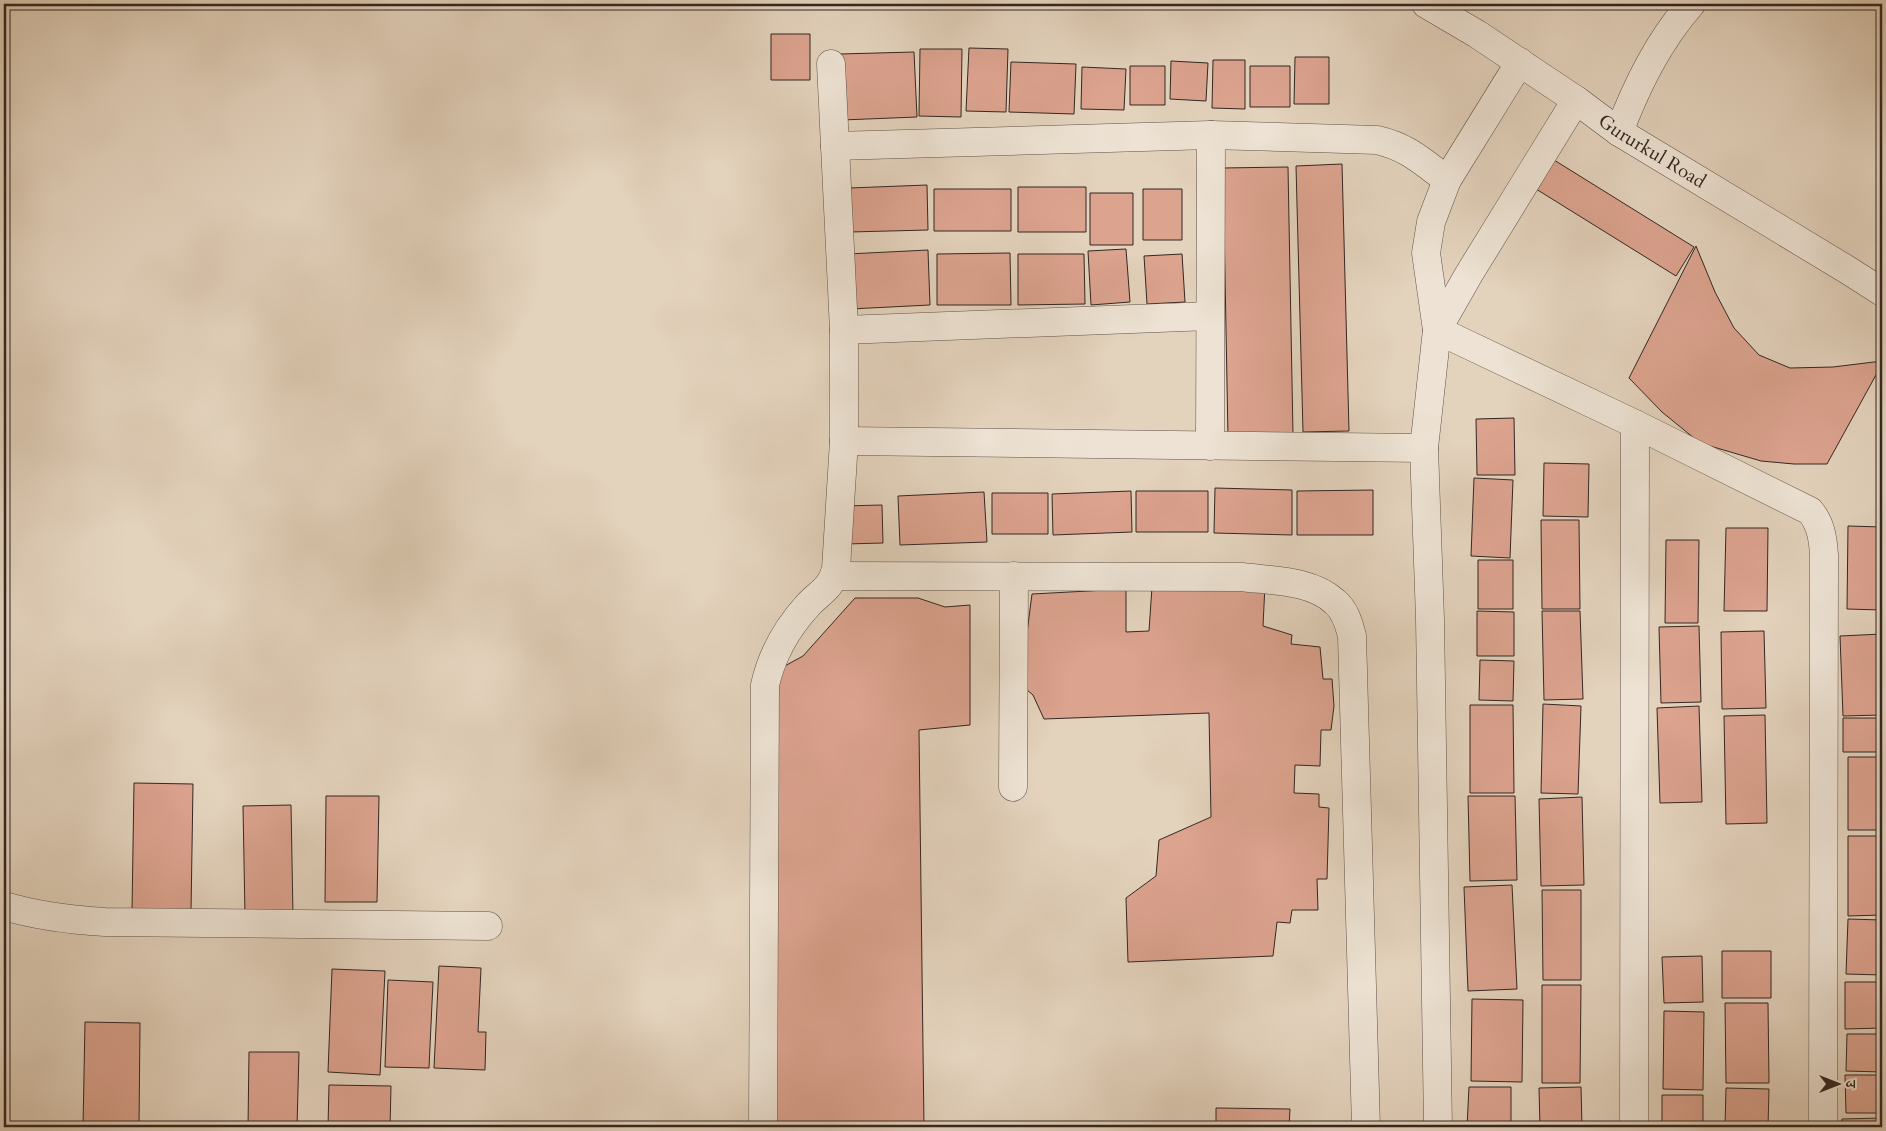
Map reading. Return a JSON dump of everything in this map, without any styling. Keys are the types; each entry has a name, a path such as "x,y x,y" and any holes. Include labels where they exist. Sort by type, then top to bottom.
{"street":[{"name":"Gururkul Road","path":"1426,4 1520,62 1619,132 1882,292"},
{"path":"1619,132 1632,98 1660,44 1674,24 1692,4"},
{"path":"1438,1127 1430,619 1424,448 1437,330 1426,253 1431,222 1446,180 1520,62"},
{"path":"763,1127 765,685 774,656 791,625 810,603 830,585 836,569 844,441 844,330 831,64"},
{"path":"1437,330 1469,274 1576,100"},
{"path":"835,146 1211,135 1377,140 1392,143 1407,150 1446,180"},
{"path":"1210,446 1211,135"},
{"path":"844,330 1210,316"},
{"path":"1437,330 1635,424 1810,511 1816,517 1823,539 1824,555 1823,1127"},
{"path":"1634,1127 1635,424"},
{"path":"844,441 1424,448"},
{"path":"834,576 1242,577 1304,586 1320,591 1336,602 1347,618 1352,636 1366,1127"},
{"path":"1013,787 1014,576"},
{"path":"4,906 31,914 64,920 105,922 488,926"}],"building":[{"path":"771,34 810,34 810,80 771,80"},
{"path":"969,48 1008,49 1006,112 966,111"},
{"path":"920,49 962,49 961,117 919,116"},
{"path":"914,52 917,117 842,120 840,54"},
{"path":"1295,57 1329,57 1329,104 1294,104"},
{"path":"1213,60 1245,60 1245,109 1212,108"},
{"path":"1171,61 1208,63 1206,101 1170,99"},
{"path":"1011,62 1076,64 1074,114 1009,112"},
{"path":"1130,66 1165,66 1165,105 1130,105"},
{"path":"1250,66 1290,66 1290,107 1250,107"},
{"path":"1082,67 1126,69 1124,110 1081,109"},
{"path":"1546,155 1694,247 1676,276 1528,184"},
{"path":"1342,164 1349,431 1303,432 1296,166"},
{"path":"1288,167 1293,435 1228,437 1223,168"},
{"path":"927,185 928,230 850,232 849,188"},
{"path":"1018,187 1086,187 1086,232 1018,232"},
{"path":"934,189 1011,189 1011,231 934,231"},
{"path":"1143,189 1182,189 1182,240 1143,240"},
{"path":"1090,193 1133,193 1133,245 1090,245"},
{"path":"1696,246 1715,292 1734,328 1759,355 1790,368 1833,367 1882,361 1827,464 1761,461 1700,443 1662,412 1629,378"},
{"path":"1126,249 1130,302 1091,305 1088,251"},
{"path":"928,250 930,305 850,309 848,254"},
{"path":"1010,253 1011,305 937,305 937,254"},
{"path":"1018,254 1084,254 1085,304 1018,305"},
{"path":"1182,254 1185,302 1147,304 1144,256"},
{"path":"1514,418 1515,475 1477,475 1476,419"},
{"path":"1544,463 1589,464 1588,517 1543,516"},
{"path":"1474,478 1513,480 1510,558 1471,556"},
{"path":"1215,488 1292,490 1292,535 1214,533"},
{"path":"1373,490 1373,535 1297,535 1297,491"},
{"path":"1131,491 1132,532 1053,535 1052,494"},
{"path":"1136,491 1208,491 1208,532 1136,532"},
{"path":"984,492 987,542 900,545 898,496"},
{"path":"992,493 1048,493 1048,534 992,534"},
{"path":"882,505 883,543 845,544 843,506"},
{"path":"1541,520 1579,520 1580,609 1542,609"},
{"path":"1848,526 1882,527 1882,610 1847,609"},
{"path":"1726,528 1768,528 1767,611 1724,611"},
{"path":"1666,540 1699,540 1698,623 1665,623"},
{"path":"1478,560 1513,560 1513,609 1478,609"},
{"path":"1265,585 1263,626 1292,635 1291,644 1320,647 1323,679 1332,679 1334,706 1331,730 1321,730 1320,766 1295,765 1294,793 1319,794 1319,807 1329,808 1327,879 1317,879 1318,910 1292,910 1290,923 1277,922 1273,956 1128,962 1126,898 1156,876 1159,840 1211,817 1209,713 1044,719 1033,695 1027,690 1024,656 1032,594 1126,589 1126,632 1149,631 1152,587"},
{"path":"855,598 918,598 945,607 970,605 970,725 919,730 924,1127 770,1127 770,674 803,656"},
{"path":"1477,611 1514,612 1514,656 1477,656"},
{"path":"1542,611 1580,611 1583,699 1544,700"},
{"path":"1699,626 1701,702 1661,703 1659,627"},
{"path":"1764,631 1766,708 1722,709 1721,632"},
{"path":"1882,634 1882,715 1843,716 1840,636"},
{"path":"1480,660 1514,661 1513,701 1479,700"},
{"path":"1543,704 1581,706 1578,794 1541,793"},
{"path":"1470,705 1513,705 1514,793 1470,793"},
{"path":"1699,706 1702,802 1660,803 1657,708"},
{"path":"1765,715 1767,823 1726,824 1724,716"},
{"path":"1843,718 1882,718 1882,752 1843,752"},
{"path":"1848,757 1882,757 1882,830 1848,830"},
{"path":"134,783 193,784 191,912 132,911"},
{"path":"326,796 379,796 377,902 325,902"},
{"path":"1468,796 1515,796 1517,880 1470,881"},
{"path":"1582,797 1584,885 1541,886 1539,799"},
{"path":"291,805 293,916 245,916 243,806"},
{"path":"1848,836 1882,836 1882,915 1848,916"},
{"path":"1512,885 1517,989 1468,991 1464,887"},
{"path":"1542,890 1581,890 1581,980 1543,980"},
{"path":"1848,919 1882,920 1882,975 1846,974"},
{"path":"1722,951 1771,951 1771,998 1722,998"},
{"path":"1702,956 1703,1002 1664,1003 1662,957"},
{"path":"439,966 481,968 478,1032 486,1032 485,1070 434,1068"},
{"path":"332,969 385,971 380,1075 328,1072"},
{"path":"388,980 433,982 429,1068 385,1067"},
{"path":"1845,982 1882,982 1882,1028 1845,1029"},
{"path":"1542,985 1581,985 1580,1083 1542,1083"},
{"path":"1472,999 1523,1000 1522,1082 1471,1081"},
{"path":"1725,1003 1768,1003 1769,1083 1726,1083"},
{"path":"1664,1011 1704,1012 1703,1090 1663,1089"},
{"path":"85,1022 140,1023 139,1127 83,1127"},
{"path":"1847,1034 1882,1034 1882,1072 1846,1071"},
{"path":"249,1052 299,1052 297,1127 248,1127"},
{"path":"1845,1075 1882,1075 1882,1113 1846,1113"},
{"path":"329,1085 391,1086 390,1127 328,1127"},
{"path":"1469,1087 1511,1087 1511,1127 1467,1127"},
{"path":"1581,1087 1582,1127 1540,1127 1539,1088"},
{"path":"1726,1088 1769,1089 1768,1127 1725,1127"},
{"path":"1662,1095 1703,1095 1703,1127 1662,1127"},
{"path":"1216,1108 1290,1109 1289,1127 1216,1127"},
{"path":"1882,1118 1882,1127 1842,1127 1842,1119"}]}
